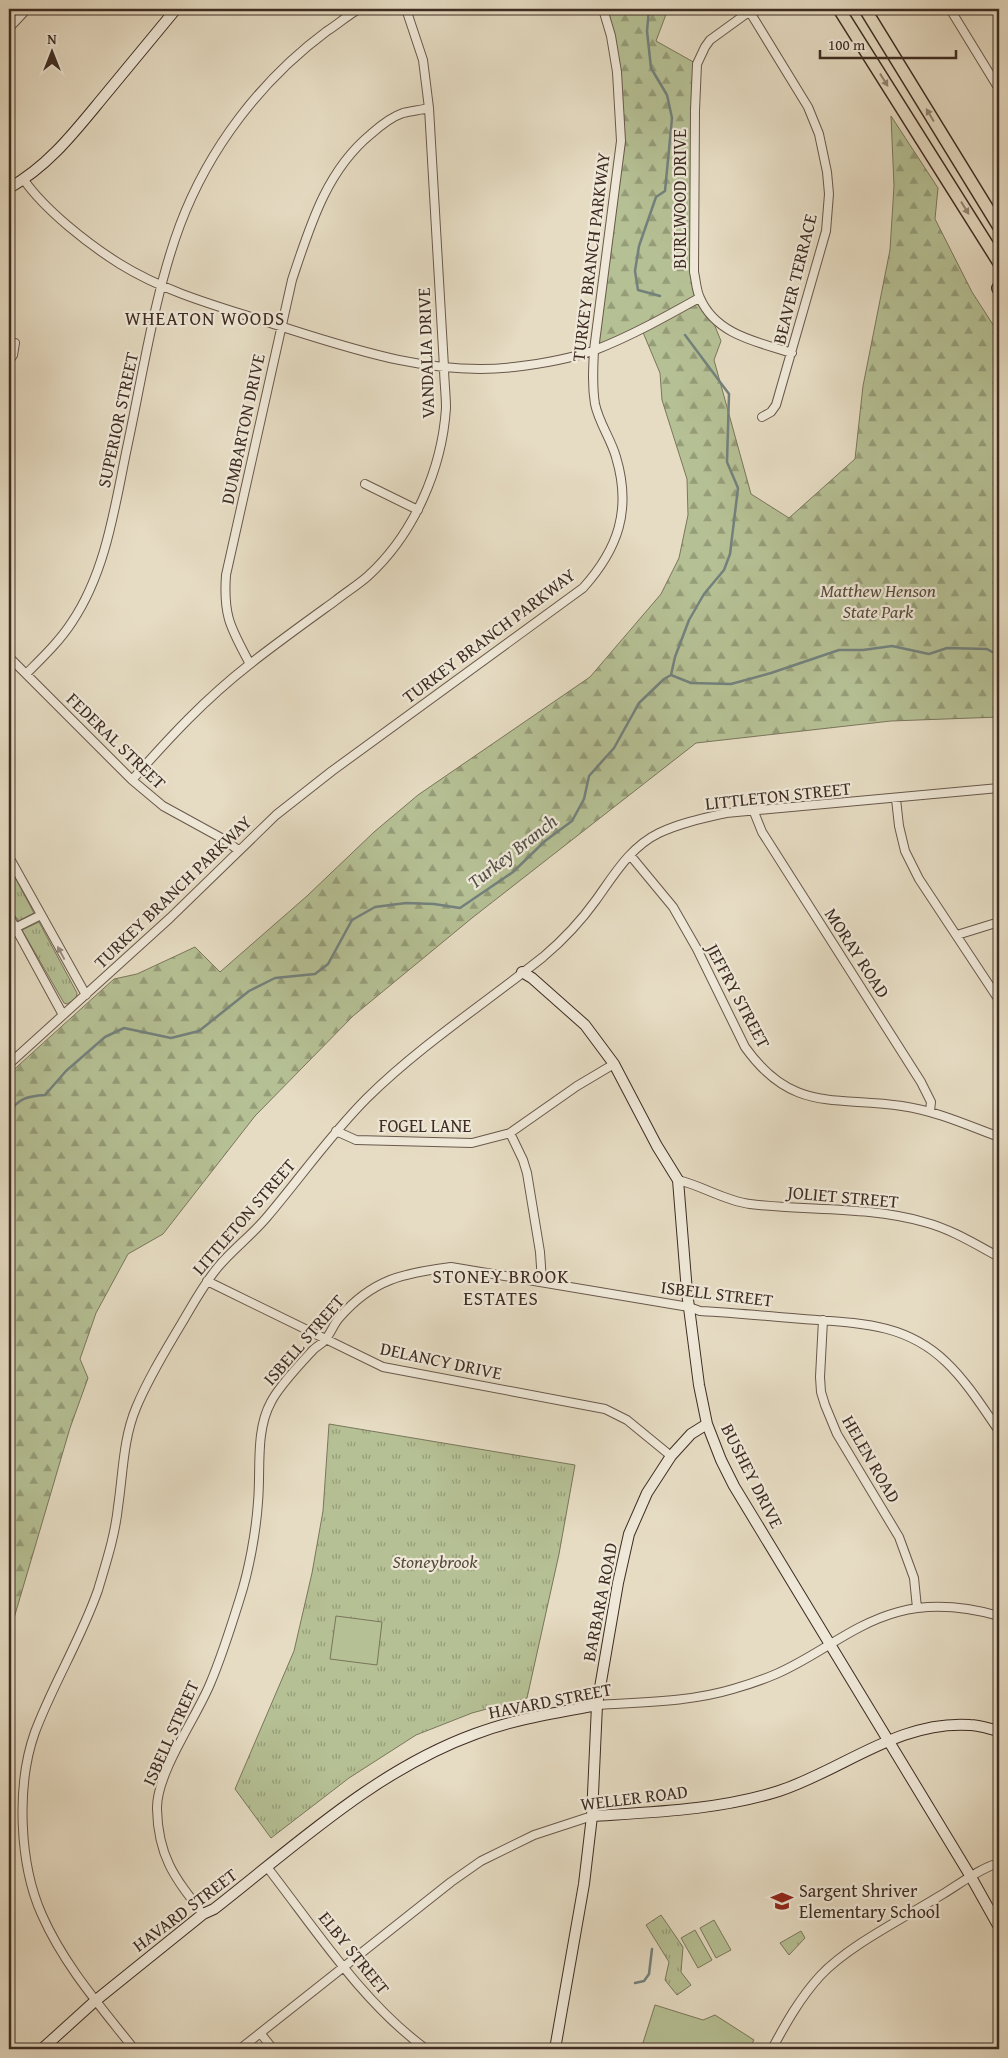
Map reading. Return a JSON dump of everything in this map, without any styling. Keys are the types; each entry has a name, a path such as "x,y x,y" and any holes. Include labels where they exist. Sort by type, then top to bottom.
{"main road":[{"path":"839,9 999,264"},
{"path":"865,9 998,226 981,234"}],"street":[{"path":"9,28 27,9"},
{"path":"9,188 24,180 43,165 73,134 176,9"},
{"name":"SUPERIOR STREET","path":"26,674 57,643 72,622 99,569 162,286 179,228 191,198 217,150 274,75 305,48 359,9"},
{"name":"VANDALIA DRIVE","path":"132,780 180,725 209,697 368,576 393,548 418,510 430,481 442,441 446,407 444,367 429,108 423,60 406,9"},
{"name":"TURKEY BRANCH PARKWAY","path":"9,1064 182,907 238,850 276,815 332,771 583,588 599,570 611,551 619,530 622,488 616,458 602,426 596,406 592,382 594,350 621,141 617,72 604,9"},
{"path":"950,9 999,89"},
{"name":"BURLWOOD DRIVE","path":"749,10 710,40 697,64 694,272 699,298 710,314 728,331 792,353"},
{"name":"BEAVER TERRACE","path":"749,10 808,107 819,134 827,172 829,194 826,231 792,353 776,405 772,412 762,417"},
{"name":"DUMBARTON DRIVE","path":"250,664 232,630 226,614 224,598 226,575 292,280 325,194 340,165 356,147 382,125 402,114 429,108"},
{"path":"24,180 34,194 89,243 121,265 162,286 195,299 281,327 377,356 420,364 475,369 512,367 556,360 594,350 642,329 699,298"},
{"path":"9,361 13,355 15,343"},
{"path":"365,484 418,510"},
{"name":"FEDERAL STREET","path":"9,657 132,780 163,806 224,840 238,850"},
{"name":"LITTLETON STREET","path":"134,2049 63,1956 40,1913 27,1865 22,1820 24,1779 34,1736 88,1618 109,1555 118,1511 126,1440 134,1411 153,1371 206,1281 220,1264 264,1221 336,1131 369,1096 442,1032 546,954 572,929 595,902 617,868 644,843 660,833 695,820 726,813 896,799 999,788"},
{"path":"896,799 899,826 905,851 920,880 999,1000"},
{"name":"MORAY ROAD","path":"754,812 762,832 921,1082 931,1102 930,1112"},
{"name":"JEFFRY STREET","path":"630,855 673,907 697,949 745,1047 754,1060 774,1078 787,1087 810,1098 836,1102 900,1106 930,1112 999,1137"},
{"path":"9,857 86,995"},
{"path":"16,928 40,915"},
{"path":"9,916 63,1015"},
{"path":"957,935 999,922"},
{"name":"BUSHEY DRIVE","path":"522,972 532,978 585,1025 614,1064 657,1146 678,1180 689,1307 706,1424 721,1460 734,1486 828,1644 971,1877 999,1927"},
{"name":"FOGEL LANE","path":"336,1131 356,1140 435,1143 472,1143 510,1134 578,1086 614,1064"},
{"path":"510,1134 523,1160 527,1173 540,1252 542,1281"},
{"name":"JOLIET STREET","path":"678,1180 721,1197 749,1204 879,1213 924,1222 958,1234 999,1258"},
{"name":"ISBELL STREET","path":"203,1914 178,1881 166,1861 160,1840 157,1807 161,1782 210,1684 241,1596 258,1503 264,1416 272,1400 314,1349 325,1340 339,1317 366,1292 393,1278 411,1272 451,1267 542,1281 689,1307 700,1311 864,1323 892,1329 918,1341 946,1362 974,1395 999,1431"},
{"name":"DELANCY DRIVE","path":"206,1281 383,1368 605,1409 627,1420 671,1456"},
{"name":"HELEN ROAD","path":"823,1320 820,1377 821,1392 825,1405 837,1434 899,1537 914,1578 917,1608"},
{"name":"BARBARA ROAD","path":"555,2049 584,1884 592,1816 597,1705 618,1583 629,1534 647,1492 671,1456 691,1434 706,1424"},
{"name":"HAVARD STREET","path":"42,2049 96,2001 203,1914 214,1909 368,1788 424,1756 475,1734 509,1723 597,1705 688,1698 732,1690 777,1674 872,1621 897,1612 917,1608 945,1607 999,1616"},
{"name":"WELLER ROAD","path":"240,2049 451,1882 481,1861 534,1834 592,1816 685,1810 746,1800 779,1791 816,1777 887,1741 933,1726 970,1724 999,1731"},
{"path":"772,2049 790,2015 820,1976 834,1964 855,1948 971,1877 999,1863"},
{"name":"ELBY STREET","path":"267,1868 344,1966 388,2017 426,2049"},
{"path":"261,2034 273,2049"}],"green space":[{"name":"Matthew Henson State Park","path":"603,9 668,9 656,41 697,64 694,272 699,298 710,314 721,341 714,360 751,494 789,518 855,459 863,386 890,250 894,186 891,116 938,188 935,219 972,292 999,334 999,717 891,721 696,743 472,918 353,1016 255,1116 163,1234 128,1254 96,1313 80,1359 88,1378 70,1428 9,1635 9,1074 114,979 137,974 195,947 220,972 307,896 374,832 418,795 590,677 661,594 679,558 688,515 687,479 662,400 660,373 642,330 594,350 621,141 617,72"},
{"path":"9,866 34,913 18,921 9,905"},
{"path":"39,922 77,993 76,999 67,1004 64,1003 22,930"},
{"name":"Stoneybrook","path":"329,1424 575,1465 559,1554 527,1698 472,1713 416,1735 349,1778 271,1838 235,1789 294,1651 312,1573 323,1511"},
{"path":"336,1616 382,1622 377,1665 330,1659"},
{"path":"661,1915 683,1947 681,1972 691,1985 677,1995 665,1980 669,1962 646,1925"},
{"path":"714,1920 731,1950 716,1958 700,1928"},
{"path":"695,1930 712,1960 698,1968 681,1938"},
{"path":"801,1931 805,1938 789,1955 780,1943"},
{"path":"655,2005 703,2020 715,2015 754,2040 749,2049 641,2049"}],"waterway":[{"path":"649,9 647,31 651,68 667,95 672,118 665,191 656,197 639,246 635,271 638,290 660,296"},
{"path":"671,675 675,657 689,620 704,594 724,570 730,554 738,488 727,462 729,394 685,335"},
{"name":"Turkey Branch","path":"9,1114 20,1101 34,1096 45,1095 66,1071 105,1037 124,1028 171,1038 199,1031 249,991 275,978 315,974 328,964 352,920 375,907 406,903 434,904 460,908 513,872 545,841 572,821 584,799 589,776 614,748 639,703 664,679 671,675 691,683 731,684 771,673 839,650 863,650 892,646 929,654 947,648 987,649 999,656"},
{"name":"Turkey Branch","path":"9,1158 13,1166 9,1168"},
{"path":"635,1983 644,1981 649,1974 652,1949"}],"place":[{"name":"Sargent Shriver Elementary School","path":"782,1901"}],"district":[{"name":"WHEATON WOODS","path":"205,318"},
{"name":"STONEY BROOK ESTATES","path":"501,1287"}]}
